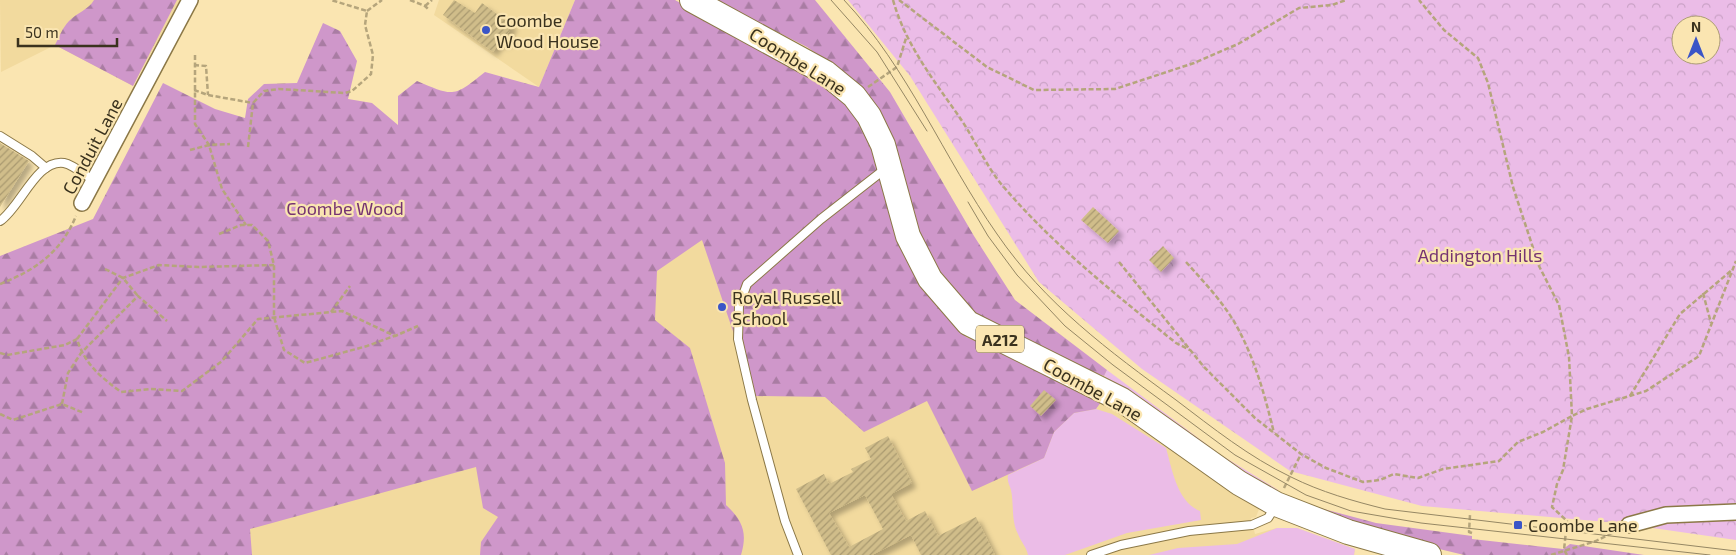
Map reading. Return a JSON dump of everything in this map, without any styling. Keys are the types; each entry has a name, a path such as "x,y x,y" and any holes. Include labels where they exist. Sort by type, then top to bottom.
{"main road":[{"name":"Coombe Lane","path":"692,0 826,73 854,96 881,139 908,236 930,279 968,322 1122,400 1240,483 1276,504 1375,541 1429,555"}],"street":[{"name":"Conduit Lane","path":"82,203 190,0"},
{"path":"1628,526 1666,515 1736,512"}],"lane":[{"path":"0,136 32,156 46,168"},
{"path":"0,221 8,215 40,172 52,164 66,163 95,181"},
{"path":"798,555 785,521 752,400 738,339 739,306 747,284 822,219 890,166"},
{"path":"1091,555 1121,545 1189,531 1252,525 1268,518 1276,504"}],"path":[{"path":"331,0 367,11"},
{"path":"248,147 253,104 264,91 279,89 345,93 366,80 371,74 373,55 365,25 367,11 382,0"},
{"path":"410,0 425,6 429,10"},
{"path":"425,6 432,0"},
{"path":"893,0 899,22 920,61 972,135 1001,184 1092,276 1176,343 1192,350"},
{"path":"899,0 987,67 1034,90 1115,89 1194,63 1238,44 1299,8 1332,5 1346,0"},
{"path":"1419,0 1444,30 1478,58 1488,83 1514,187 1540,266 1559,305 1569,357 1572,416 1563,470 1557,484 1552,508 1567,521 1564,550 1567,555"},
{"path":"854,96 897,67 907,35"},
{"path":"195,55 195,124 209,145 222,189 246,225"},
{"path":"194,65 206,66 208,95"},
{"path":"194,90 208,95 253,104"},
{"path":"190,150 209,145 230,144"},
{"name":"Conduit Lane","path":"0,284 28,273 49,255 69,233 82,203"},
{"path":"219,234 246,225 252,225 268,241 274,265 274,318 284,350 305,363 367,346 418,326"},
{"path":"1119,262 1192,350 1204,368 1274,435 1301,454 1326,468 1363,482 1380,480 1394,474 1418,478 1443,469 1499,462 1518,442 1544,432 1587,409 1646,391 1699,356 1736,261"},
{"path":"1186,262 1214,294 1236,324 1260,378 1274,435"},
{"path":"0,353 7,355 64,345 78,339 122,278 159,265 199,267 274,265"},
{"path":"1630,396 1680,314 1733,269"},
{"path":"105,270 122,278 138,296 168,320"},
{"path":"331,312 350,286"},
{"path":"1703,293 1711,324"},
{"path":"62,404 68,372 82,353 138,296"},
{"path":"78,339 82,353 94,372 122,392 151,389 182,391 222,361 258,319 342,311 395,336"},
{"path":"0,414 13,420 62,404 84,413"},
{"path":"1276,504 1301,454"},
{"path":"1472,516 1470,515 1468,532 1472,533"},
{"path":"1550,555 1596,541 1628,526"}],"shaded area":[{"path":"0,0 180,0 133,86 55,45 1,72"},
{"path":"439,0 575,0 539,87 434,15"},
{"name":"Royal Russell School","path":"877,167 1117,407 1166,440 1259,509 1256,517 1251,518 1255,534 1277,528 1297,528 1355,549 1354,555 0,555 0,427 520,284"}],"green space":[{"path":"94,0 177,0 133,86 55,45 67,23"},
{"name":"Coombe Wood","path":"575,0 675,0 808,73 847,102 872,137 907,260 930,297 966,337 1015,358 1101,402 1096,409 1074,413 1054,432 1044,458 972,491 927,401 864,432 825,397 755,396 702,240 657,271 655,320 690,348 725,463 726,505 740,521 744,533 741,555 480,555 481,542 498,517 483,508 476,467 250,529 252,555 0,555 0,256 93,219 163,83 215,109 245,118 248,99 264,84 297,83 323,23 340,31 357,61 348,99 372,103 398,125 398,96 417,81 439,90 453,92 460,90 485,72 539,87"},
{"path":"714,0 815,0 890,92 974,236 1015,300 1107,370 1104,376 1083,368 969,311 936,269 847,75 807,47"},
{"name":"Addington Hills","path":"848,0 1736,0 1736,540 1618,523 1422,506 1290,471 1142,369 1039,282 910,76"},
{"path":"1107,370 1221,455 1278,490 1276,494 1249,480 1171,421 1104,376"},
{"path":"1096,409 1112,414 1166,448 1173,475 1181,493 1192,507 1200,511 1201,520 1127,533 1065,555 1028,555 1014,524 1012,495 1008,475 1044,458 1054,432 1074,413"},
{"path":"1320,508 1376,523 1472,536 1472,539 1563,549 1570,544 1644,555 1464,555 1390,537 1322,515"},
{"path":"1277,528 1297,528 1355,549 1354,555 1149,555 1178,548 1237,544"}],"building":[{"name":"Coombe Wood House","path":"454,0 475,13 482,3 513,26 507,34 510,36 504,44 500,42 493,52 443,15"},
{"path":"0,143 29,161 0,207"},
{"path":"1093,207 1119,231 1108,243 1081,220"},
{"path":"1163,246 1174,258 1161,272 1149,260"},
{"path":"1044,390 1056,400 1041,416 1030,406"},
{"path":"888,436 912,483 891,494 906,521 925,511 938,536 976,517 995,555 921,555 911,535 872,555 831,555 796,489 824,474 829,484 853,472 851,469 871,459 865,448","holes":["865,495 883,529 849,547 829,513"]}],"tram line":[{"path":"831,0 877,52 927,131"},
{"path":"844,0 888,55 978,205 997,234 1036,283 1079,325 1246,451 1291,477 1325,492 1385,509 1736,551"},
{"path":"968,202 988,236 1017,275 1065,326 1113,365 1235,455 1306,495 1351,511 1421,523 1710,555"}],"place":[{"name":"Coombe Wood House","path":"486,30"},
{"name":"Royal Russell School","path":"722,307"},
{"name":"Coombe Lane","path":"1518,525"}]}
